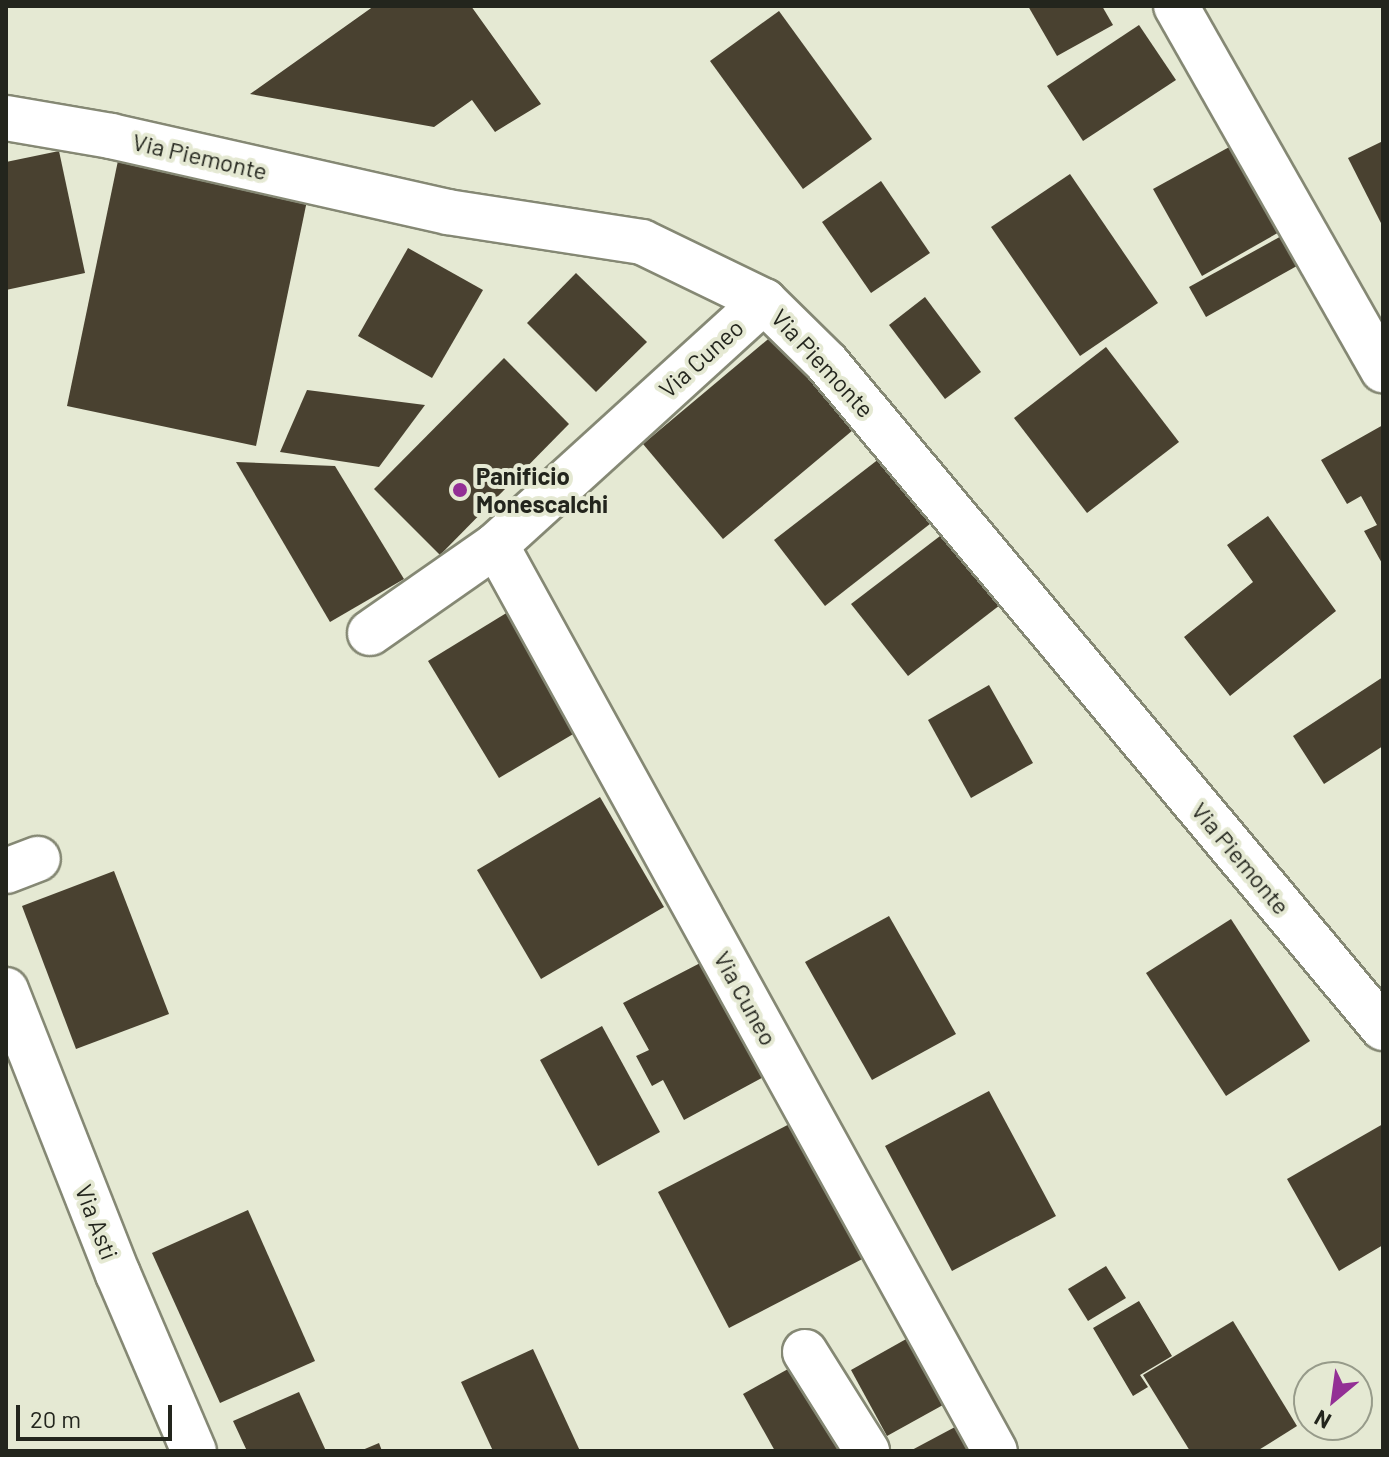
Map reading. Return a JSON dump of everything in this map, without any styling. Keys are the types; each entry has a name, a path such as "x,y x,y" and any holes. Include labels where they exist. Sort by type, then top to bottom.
{"street":[{"path":"1176,6 1383,370"},
{"name":"Via Piemonte","path":"6,118 111,136 448,212 642,242 764,301 827,363 1383,1028"},
{"name":"Via Cuneo","path":"370,633 496,545 764,301"},
{"name":"Via Cuneo","path":"496,545 995,1451"},
{"name":"Via Asti","path":"6,990 118,1274 194,1451"},
{"path":"805,1352 867,1451"}],"building":[{"path":"374,6 471,6 541,104 495,132 472,100 434,127 250,94"},
{"path":"1028,6 1102,6 1113,25 1057,56"},
{"path":"779,11 872,139 803,189 710,61"},
{"path":"1139,25 1176,80 1083,141 1047,86"},
{"path":"1242,140 1290,226 1202,276 1153,189"},
{"path":"1383,141 1383,227 1348,158"},
{"path":"59,151 85,273 6,290 6,162"},
{"path":"120,151 309,191 256,446 67,406"},
{"path":"1070,174 1158,303 1080,356 991,227"},
{"path":"881,181 930,253 871,293 822,222"},
{"path":"1287,233 1304,262 1206,317 1189,287"},
{"path":"408,248 483,290 432,378 358,336"},
{"path":"576,273 647,342 596,392 527,323"},
{"path":"925,297 981,372 945,399 889,325"},
{"path":"779,330 859,425 723,539 643,444"},
{"path":"1106,347 1179,442 1087,513 1014,418"},
{"path":"504,358 569,424 440,555 374,489"},
{"path":"307,390 425,405 379,467 280,452"},
{"path":"1383,425 1383,565 1364,531 1377,525 1361,496 1347,504 1321,460"},
{"path":"884,455 935,520 825,606 774,540"},
{"path":"236,462 335,466 404,579 330,622"},
{"path":"1268,516 1336,611 1230,696 1184,637 1253,582 1227,545"},
{"path":"944,533 1000,605 908,676 851,604"},
{"path":"508,612 580,730 499,778 428,661"},
{"path":"1383,677 1383,746 1324,784 1293,736"},
{"path":"989,685 1033,763 971,798 928,720"},
{"path":"600,797 664,907 541,979 477,870"},
{"path":"114,871 169,1014 76,1049 22,906"},
{"path":"889,916 956,1034 872,1080 805,962"},
{"path":"1231,919 1310,1041 1226,1096 1146,973"},
{"path":"706,960 767,1075 684,1120 663,1080 652,1086 636,1056 649,1050 623,1003"},
{"path":"602,1026 660,1132 598,1166 540,1060"},
{"path":"989,1091 1056,1216 952,1271 885,1146"},
{"path":"801,1118 872,1254 729,1328 658,1192"},
{"path":"1383,1124 1383,1245 1339,1271 1287,1179"},
{"path":"248,1210 315,1361 220,1403 152,1253"},
{"path":"1106,1266 1126,1298 1088,1321 1068,1289"},
{"path":"1139,1301 1172,1356 1140,1375 1148,1387 1133,1396 1093,1328"},
{"path":"1233,1321 1293,1419 1293,1428 1257,1451 1190,1451 1143,1375"},
{"path":"924,1329 961,1395 887,1436 851,1370"},
{"path":"533,1349 580,1451 493,1451 461,1382"},
{"path":"797,1364 846,1451 775,1451 743,1394"},
{"path":"299,1392 326,1451 247,1451 233,1421"},
{"path":"970,1419 986,1451 910,1451"},
{"path":"379,1443 382,1451 360,1451"}],"place":[{"name":"Panificio Monescalchi","path":"460,490"}]}
